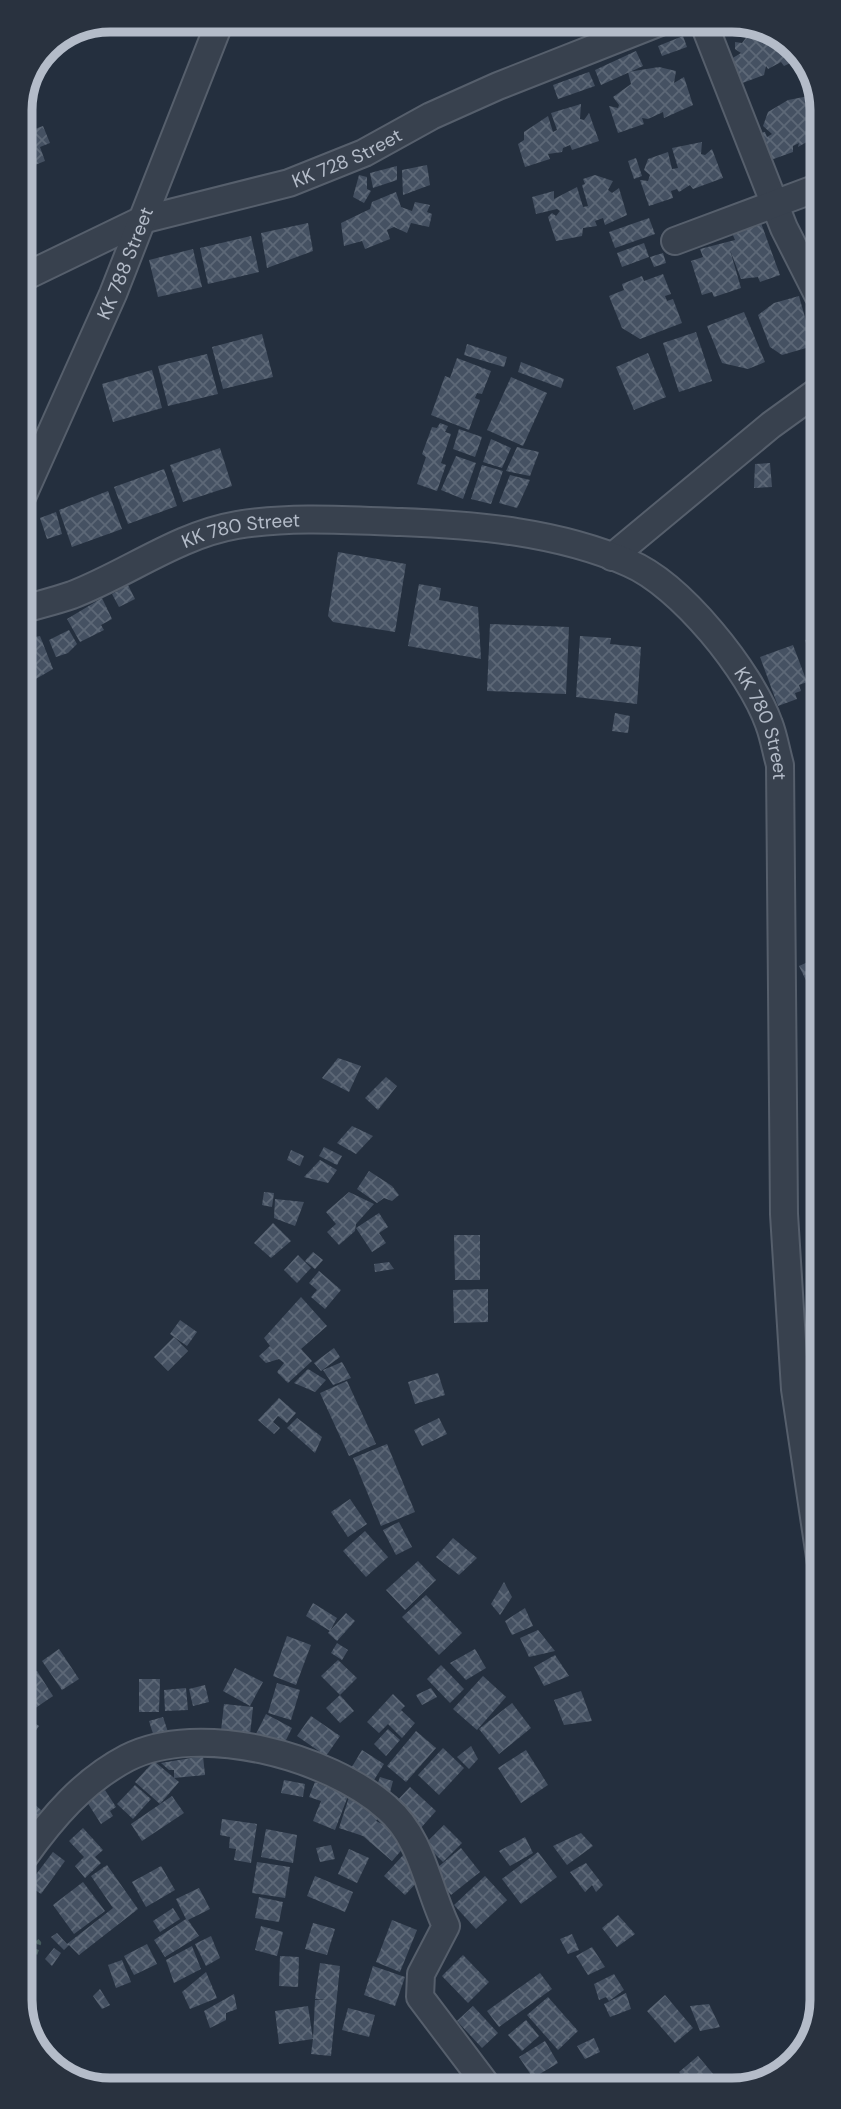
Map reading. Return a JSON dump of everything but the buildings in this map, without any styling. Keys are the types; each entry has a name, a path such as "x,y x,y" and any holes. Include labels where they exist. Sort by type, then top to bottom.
{"street":[{"name":"KK 788 Street","path":"32,475 113,293 216,32"},
{"name":"KK 728 Street","path":"32,273 142,220 289,183 364,153 431,116 521,76 634,32"},
{"path":"707,32 776,206 810,278"},
{"path":"675,241 776,206 810,191"},
{"path":"612,557 771,425 810,397"},
{"name":"KK 780 Street","path":"32,607 72,595 177,545 236,525 345,519 488,527 564,542 612,557 649,573 677,595 714,635 769,722 780,765 784,1214 810,1418"},
{"path":"32,1846 80,1789 128,1757 150,1750 198,1743 221,1745 295,1756 331,1771 388,1808 410,1836 446,1926 421,1974 420,1997 481,2078"}],"path":[{"path":"32,1935 39,1943 32,1970"}]}
